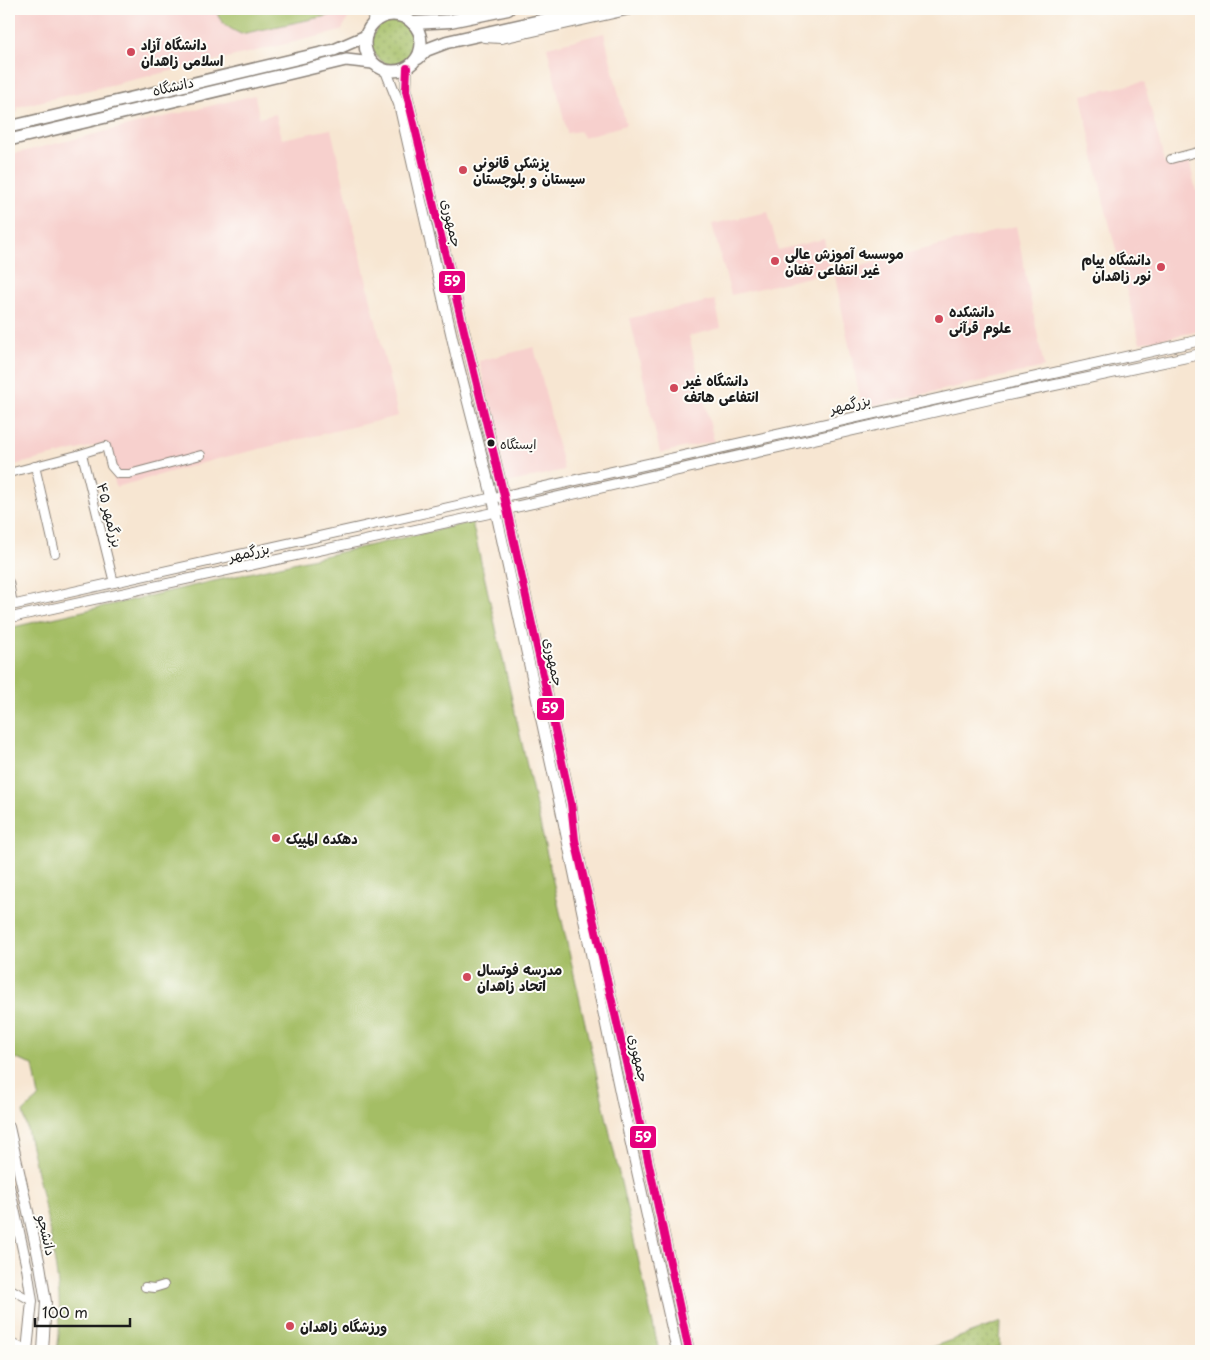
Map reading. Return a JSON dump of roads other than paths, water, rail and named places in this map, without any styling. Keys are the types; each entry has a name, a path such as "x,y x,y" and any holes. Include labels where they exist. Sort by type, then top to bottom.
{"highway":[{"path":"410,21 450,21 508,9"},
{"path":"418,58 426,50 436,46 594,9"}],"main road":[{"path":"373,23 374,9"},
{"path":"399,9 418,29 422,43 418,58 407,68 400,71 386,71 373,63 366,50 366,36 373,23 379,18 393,14 410,21"},
{"name":"دانشگاه","path":"9,127 322,53 344,47 366,36"},
{"name":"دانشگاه","path":"9,140 346,60 373,63"},
{"name":"جمهوری","path":"407,68 406,91 507,509 571,803 575,840 642,1132 689,1351"},
{"name":"جمهوری","path":"386,71 399,104 456,354 496,512 677,1351"},
{"name":"بزرگمهر","path":"491,498 1201,340"},
{"path":"456,354 469,352"},
{"name":"بزرگمهر","path":"496,512 1003,396 1201,354"},
{"path":"643,464 646,478"},
{"path":"560,805 571,803"},
{"name":"دانشجو","path":"9,1126 40,1265 46,1302 43,1351"},
{"path":"629,1135 642,1132"},
{"name":"دانشجو","path":"9,1186 12,1200 13,1224 32,1301 28,1351"},
{"path":"12,1200 24,1198"}],"street":[{"path":"472,37 501,39 635,9"},
{"path":"1171,159 1201,151"},
{"path":"9,473 106,446 112,466 118,474 128,474 201,455"},
{"name":"بزرگمهر ۴۵","path":"82,454 118,582"},
{"path":"35,466 55,553"},
{"name":"بزرگمهر","path":"11,606 491,498"},
{"name":"بزرگمهر","path":"9,618 496,512"},
{"path":"271,548 274,560"},
{"path":"9,582 11,606"},
{"path":"118,582 124,593"},
{"path":"145,1287 154,1288 164,1285"},
{"path":"9,1288 32,1301"},
{"path":"9,1342 28,1351"}],"place":[{"name":"دانشگاه آزاد اسلامی زاهدان","path":"131,52"},
{"name":"پزشکی قانونی سیستان و بلوچستان","path":"463,170"},
{"name":"موسسه آموزش عالی غیر انتفاعی تفتان","path":"775,261"},
{"name":"دانشگاه پیام نور زاهدان","path":"1161,267"},
{"name":"دانشکده علوم قرآنی","path":"939,319"},
{"name":"دانشگاه غیر انتفاعی هاتف","path":"674,388"},
{"name":"ایستگاه","path":"491,443"},
{"name":"دهکده المپیک","path":"276,838"},
{"name":"مدرسه فوتسال اتحاد زاهدان","path":"467,977"},
{"name":"ورزشگاه زاهدان","path":"290,1326"}]}
